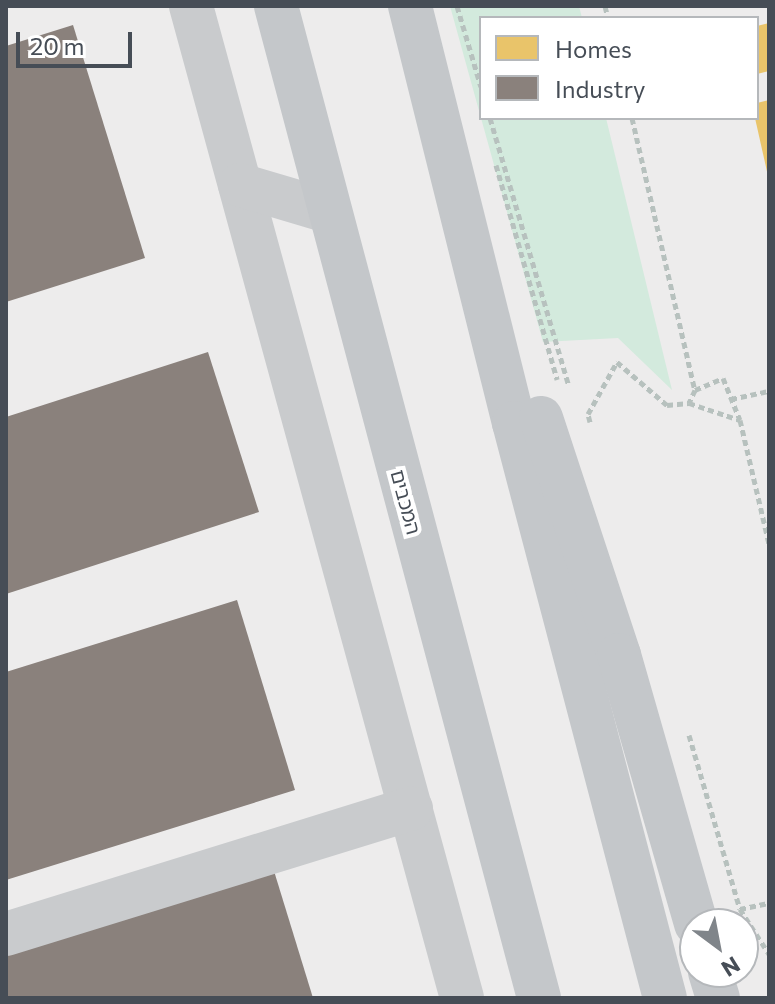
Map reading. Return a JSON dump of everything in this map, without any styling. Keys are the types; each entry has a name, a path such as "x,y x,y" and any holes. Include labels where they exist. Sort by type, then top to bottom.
{"main road":[{"name":"המכבים","path":"276,6 539,998"},
{"path":"410,6 514,423 665,998"},
{"path":"425,68 619,655 691,908"}],"lane":[{"path":"191,6 462,998"},
{"path":"240,185 328,211"},
{"path":"6,934 411,809"}],"path":[{"path":"457,6 479,80"},
{"path":"491,120 563,363"},
{"path":"632,120 695,390 689,403"},
{"path":"591,427 588,414 617,362 667,405 689,403 740,420"},
{"path":"695,390 723,378 740,420 769,544"},
{"path":"731,399 769,391"},
{"path":"745,908 769,903"}],"green space":[{"path":"450,6 579,6 582,16 479,16 479,111"},
{"path":"482,120 606,120 672,390 618,338 543,342"}],"building: Homes":[{"path":"769,23 769,71 759,74 759,26"},
{"path":"769,100 769,176 755,120 759,120 759,102"}],"building: Industry":[{"path":"73,25 145,258 6,302 6,46"},
{"path":"208,352 259,512 6,594 6,417"},
{"path":"237,600 295,790 6,880 6,672"},
{"path":"274,871 313,998 6,998 6,955"}]}
